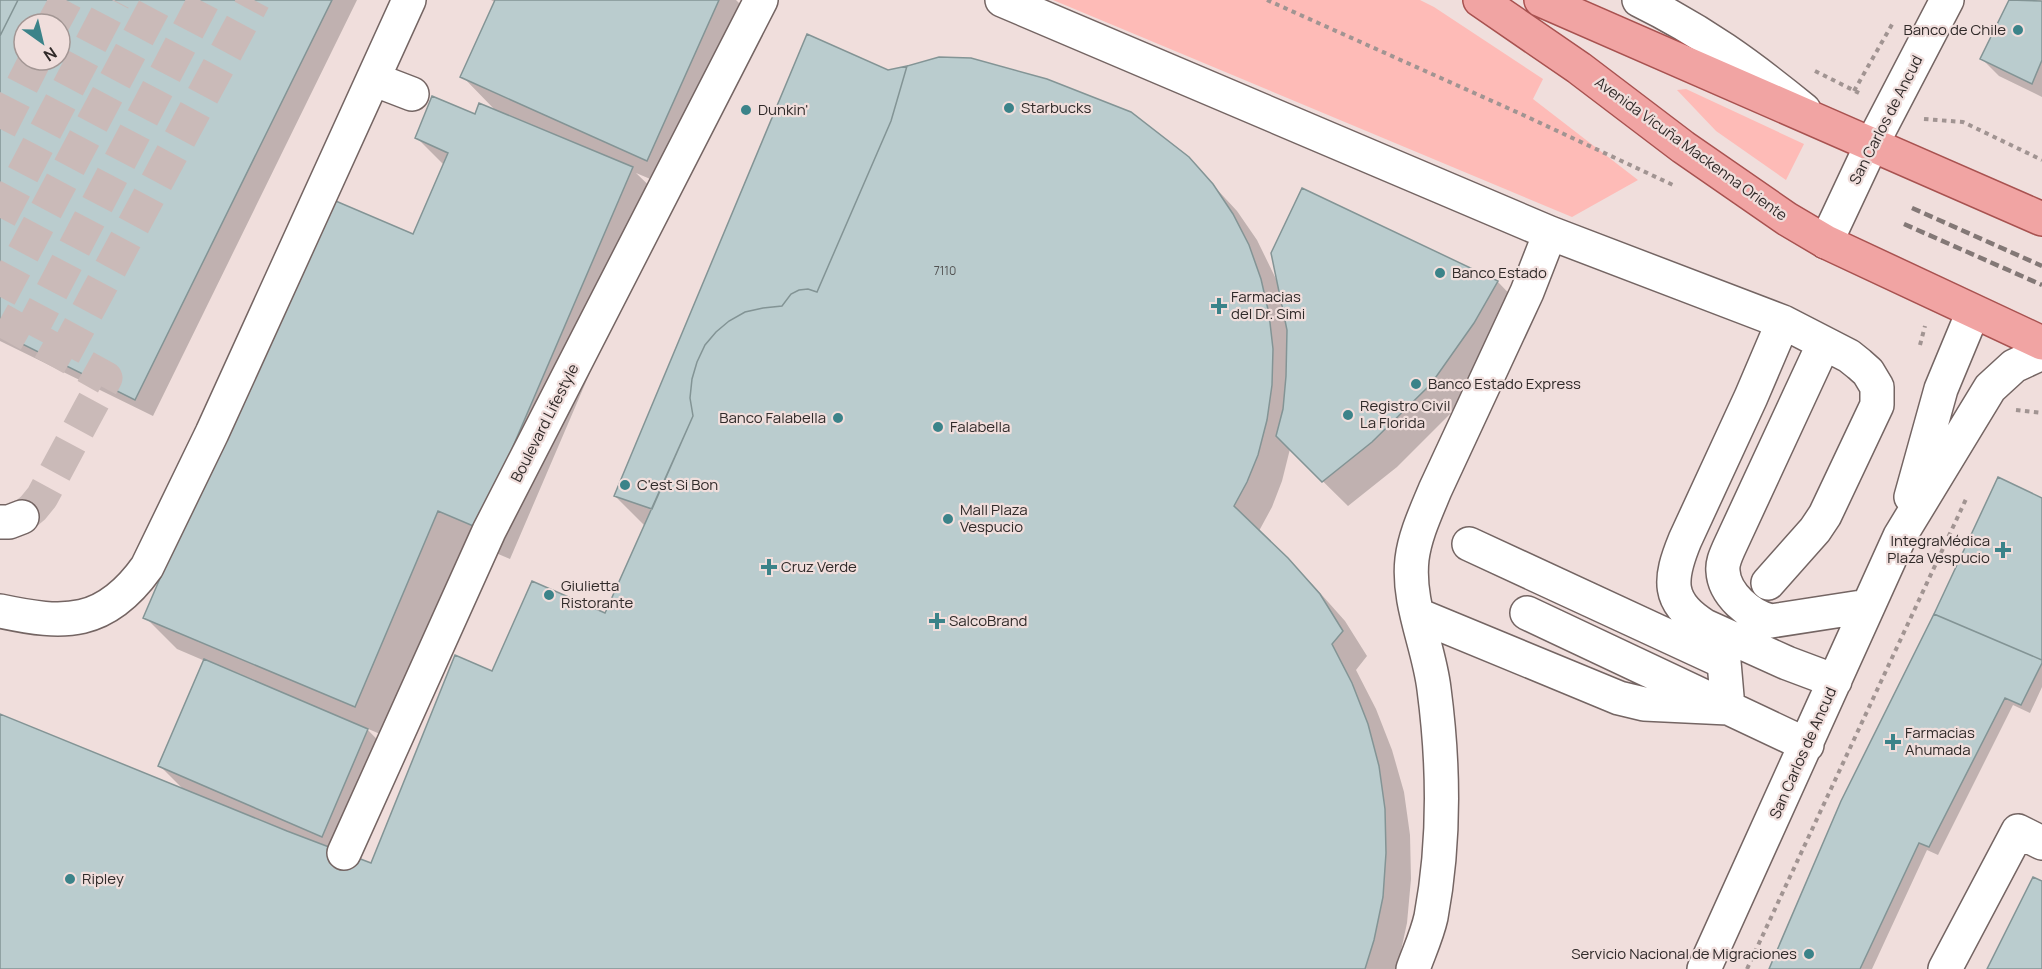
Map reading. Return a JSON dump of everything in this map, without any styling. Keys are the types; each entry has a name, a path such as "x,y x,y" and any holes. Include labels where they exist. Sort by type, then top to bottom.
{"main road":[{"name":"Avenida Vicuña Mackenna Oriente","path":"1480,0 1579,68 1683,147 1787,219 1826,242 2042,343"},
{"path":"1541,0 2042,219"}],"street":[{"path":"0,611 47,620 87,615 106,608 122,596 136,583 147,567 212,433 409,0"},
{"name":"Boulevard Lifestyle","path":"344,853 489,531 761,0"},
{"path":"1002,0 1550,233 1783,322 1849,356 1868,372 1877,387 1877,405 1825,515 1815,530 1768,583"},
{"path":"1638,0 1713,40 1747,64 1817,121"},
{"name":"San Carlos de Ancud","path":"1826,242 1872,144 1947,0"},
{"path":"373,79 412,94"},
{"path":"1413,969 1431,918 1439,863 1441,819 1440,744 1434,685 1412,585 1412,559 1423,521 1455,444 1527,292 1550,233"},
{"name":"San Carlos de Ancud","path":"1900,536 1941,389 1973,312"},
{"path":"1783,322 1685,540 1676,562 1673,583 1680,604 1705,627 1835,681"},
{"path":"1824,343 1729,548 1722,569 1724,578 1736,598 1745,607 1771,621 1868,606"},
{"name":"San Carlos de Ancud","path":"1704,969 1900,536 1990,387 2014,366 2042,352"},
{"path":"1470,544 1724,662 1787,663"},
{"path":"1527,614 1807,745"},
{"path":"1418,615 1618,698 1644,704 1728,708"},
{"path":"1724,662 1728,708"},
{"path":"1945,969 2018,831 2042,843"}],"path":[{"path":"1267,0 1682,189"},
{"path":"1854,91 1895,20"},
{"path":"1808,68 1918,119 1963,122 2042,160"},
{"path":"1917,354 1925,325"},
{"path":"1747,969 1968,495"}],"shaded area":[{"path":"1053,0 1420,0 1543,79 1533,99 1638,180 1572,217"},
{"path":"1686,89 1804,144 1786,180 1716,131 1677,90"}],"building":[{"path":"0,0 18,0 12,12 0,36"},
{"path":"18,0 332,0 135,400 0,333 0,36 12,12"},
{"path":"495,0 719,0 647,161 460,77"},
{"name":"Banco de Chile","path":"2009,0 2042,1 2042,60 2032,84 1980,59"},
{"path":"807,34 888,70 907,66 891,121 817,292 808,289 799,290 791,294 782,306 745,312 716,332 705,345 697,362 690,398 693,416 652,509 614,496"},
{"name":"Mall Plaza Vespucio","path":"939,57 971,58 1047,79 1131,112 1189,157 1213,184 1233,214 1249,245 1261,279 1269,314 1273,349 1272,385 1267,420 1258,455 1234,506 1288,558 1320,594 1343,631 1332,644 1352,683 1368,724 1379,766 1385,809 1386,853 1383,897 1365,969 0,969 0,714 371,863 455,655 492,671 532,581 605,613 693,416 690,398 692,379 705,345 729,321 745,312 782,306 791,294 799,290 808,289 817,292 891,121 907,66"},
{"path":"432,96 475,114 479,103 633,167 478,528 438,511 355,707 143,618 324,196 413,234 448,153 415,138"},
{"path":"1302,188 1498,281 1474,323 1431,384 1372,442 1322,482 1276,436 1283,409 1287,330 1271,253"},
{"name":"IntegraMédica Plaza Vespucio","path":"1998,477 2042,498 2042,660 1934,614"},
{"path":"1934,614 2042,660 2042,663 2021,705 2005,698 1929,847 1919,843 1860,969 1769,969 1841,801"},
{"path":"204,659 368,729 322,837 158,766"},
{"path":"2033,877 2042,881 2042,969 1987,969"}],"tunnel":[{"path":"60,12 66,0"},
{"path":"0,218 114,0"},
{"path":"0,297 158,0"},
{"path":"29,335 204,0"},
{"path":"64,355 254,0"},
{"path":"0,129 29,72"},
{"path":"0,319 106,378 42,497 22,517"}],"railway":[{"path":"1912,208 2042,266"},
{"path":"1904,224 2042,285"}],"place":[{"name":"Banco de Chile","path":"2018,30"},
{"name":"Starbucks","path":"1009,108"},
{"name":"Dunkin'","path":"746,110"},
{"name":"Banco Estado","path":"1440,273"},
{"name":"Farmacias del Dr. Simi","path":"1219,306"},
{"name":"Banco Estado Express","path":"1416,384"},
{"name":"Registro Civil La Florida","path":"1348,415"},
{"name":"Banco Falabella","path":"838,418"},
{"name":"Falabella","path":"938,427"},
{"name":"C'est Si Bon","path":"625,485"},
{"name":"Mall Plaza Vespucio","path":"948,519"},
{"name":"IntegraMédica Plaza Vespucio","path":"2003,550"},
{"name":"Cruz Verde","path":"769,567"},
{"name":"Giulietta Ristorante","path":"549,595"},
{"name":"SalcoBrand","path":"937,621"},
{"name":"Farmacias Ahumada","path":"1893,742"},
{"name":"Ripley","path":"70,879"},
{"name":"Servicio Nacional de Migraciones","path":"1809,954"}]}
